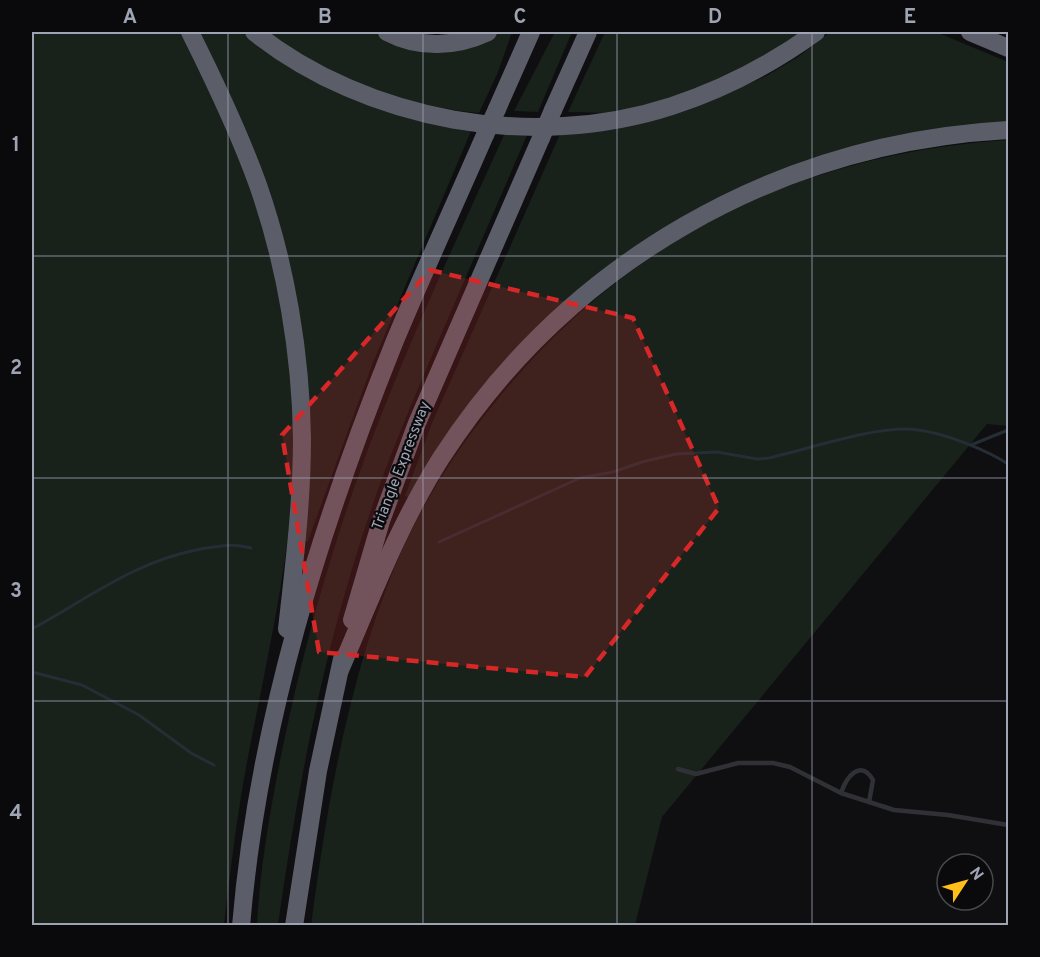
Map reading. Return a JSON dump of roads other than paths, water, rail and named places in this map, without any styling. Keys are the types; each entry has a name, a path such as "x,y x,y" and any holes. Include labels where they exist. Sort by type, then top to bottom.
{"highway":[{"path":"190,32 226,105 259,188 282,273 293,336 300,403 302,472 282,676 255,814 241,926"},
{"path":"254,32 289,56 328,78 393,104 437,116 479,123 534,126 562,126 618,119 672,106 747,75 772,62 816,32"},
{"path":"387,32 416,42 441,44 466,40 488,32"},
{"path":"282,676 352,454 395,342 531,32"},
{"name":"Triangle Expressway","path":"294,926 318,771 362,579 399,472 437,375 588,32"},
{"path":"969,32 1008,48"},
{"path":"340,670 399,533 441,459 501,377 542,334 590,291 629,261 689,223 740,196 801,171 898,144 950,135 1008,130"}],"lane":[{"path":"678,769 696,774 728,764 773,763 790,767 841,793 894,810 948,814 1008,825"},
{"path":"841,793 850,775 857,771 865,772 873,780 869,802"}],"waterway":[{"path":"439,542 580,478 613,472 676,454 717,452 757,459 769,458 844,438 902,429 918,430 952,438 989,453 1008,464"},
{"path":"971,445 1008,430"},
{"path":"32,629 113,582 155,562 214,547 232,545 251,548"},
{"path":"32,672 82,685 139,715 191,753 214,765"}]}
